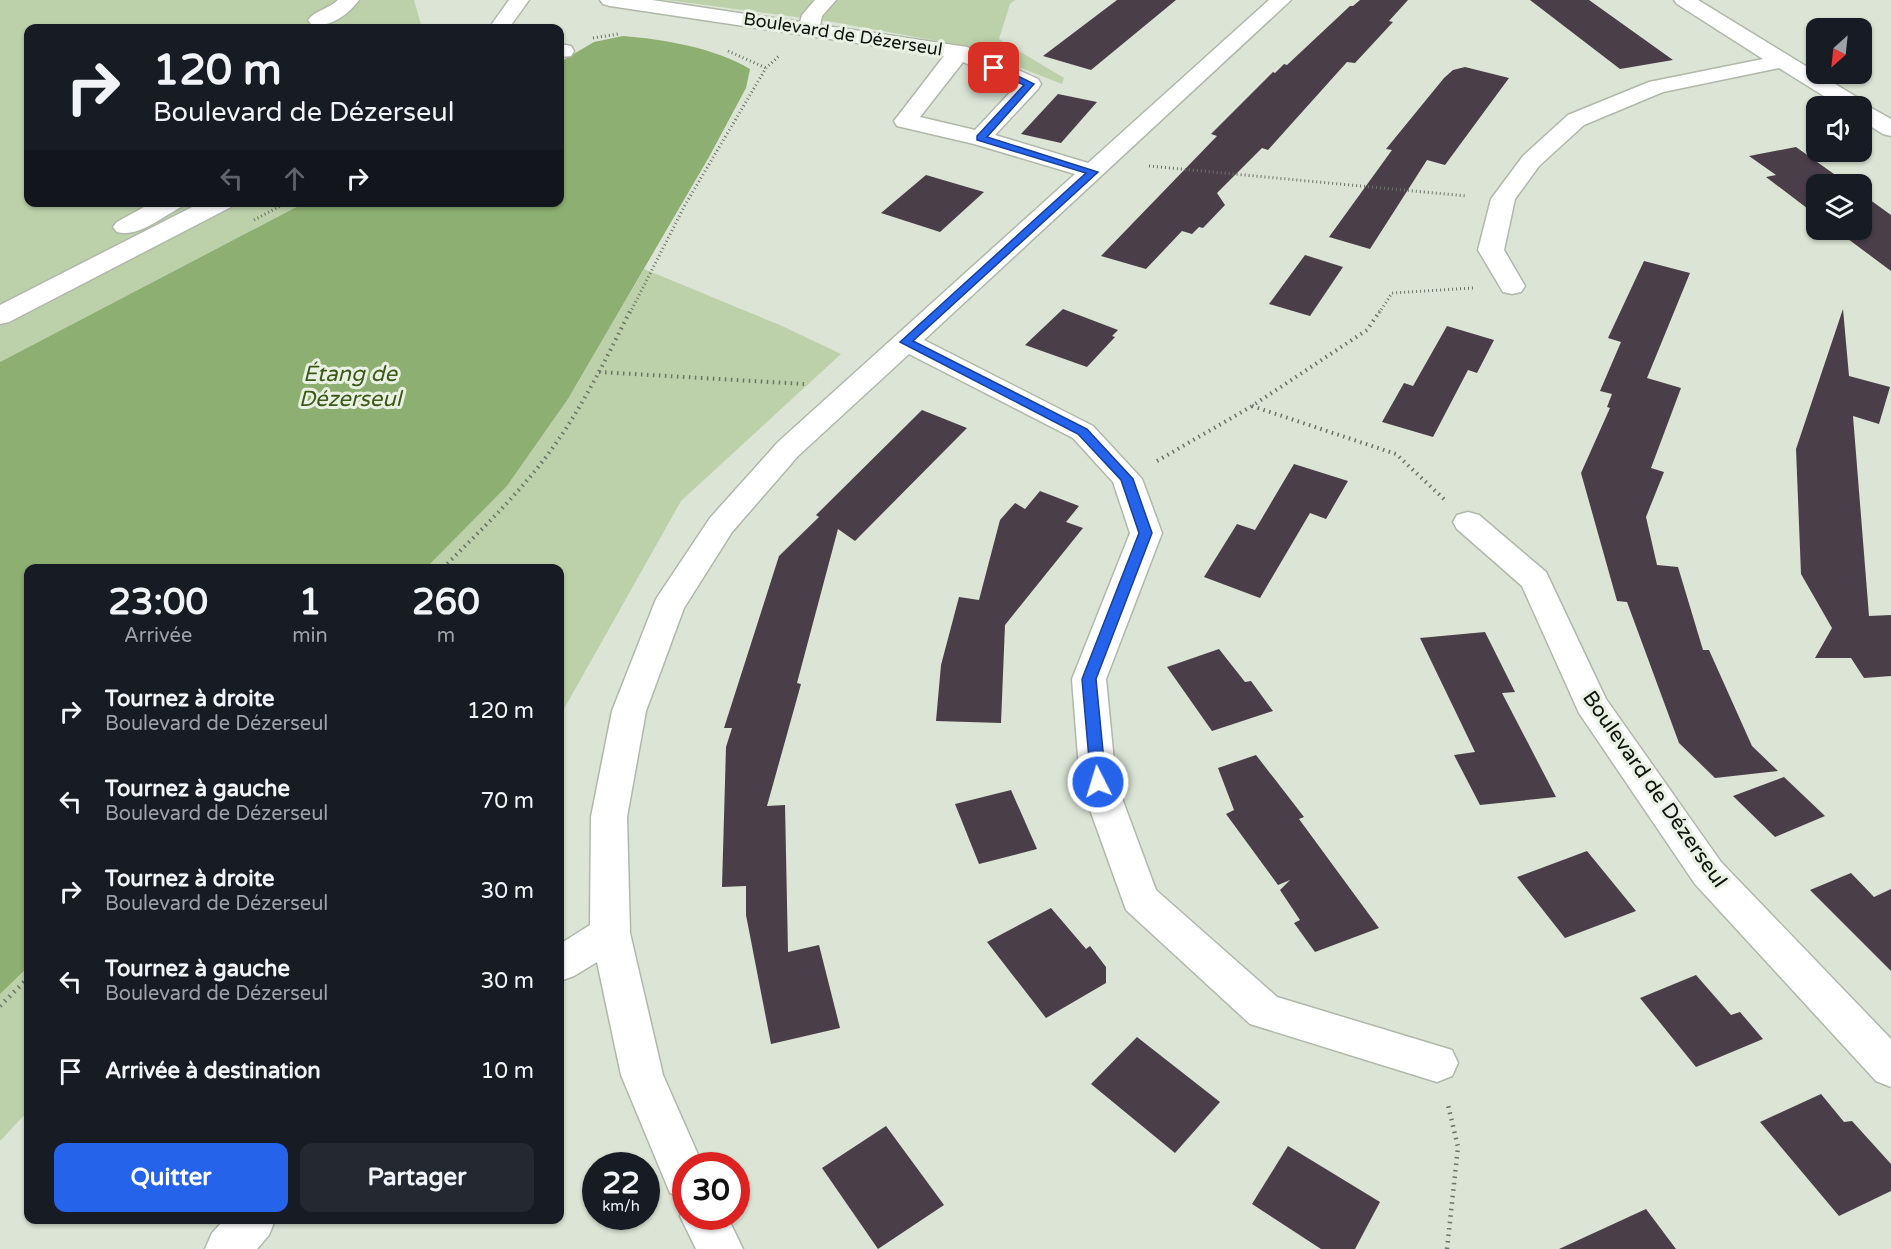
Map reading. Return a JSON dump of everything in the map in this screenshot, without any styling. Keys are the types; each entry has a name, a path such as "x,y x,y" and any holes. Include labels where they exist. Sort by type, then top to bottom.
{"street":[{"path":"319,16 341,9 349,0"},
{"path":"503,24 519,0"},
{"name":"Boulevard de Dézerseul","path":"617,0 959,52 1030,84 980,138"},
{"path":"809,28 812,15 826,0"},
{"path":"675,1152 642,1075 610,933 609,817 629,711 668,607 721,525 788,448 1281,0"},
{"path":"1684,0 1839,96"},
{"name":"Boulevard de Dézerseul","path":"959,52 905,121 1101,165"},
{"path":"1512,286 1491,250 1503,199 1532,161 1576,120 1657,87 1783,61"},
{"path":"1872,117 1891,129"},
{"path":"0,291 162,207"},
{"path":"0,316 212,207"},
{"path":"906,342 1083,432 1127,479 1146,533 1089,679 1098,782 1140,899 1264,1011 1437,1063"},
{"name":"Boulevard de Dézerseul","path":"1468,522 1535,580 1591,704 1708,873 1891,1068"},
{"path":"564,962 610,933"},
{"path":"228,1249 250,1224"},
{"path":"710,1230 720,1249"}],"path":[{"path":"564,50 588,38 617,0"},
{"path":"447,564 503,508 554,446 598,372 685,205 766,68 809,28"},
{"path":"1101,165 1160,168 1503,199"},
{"path":"1127,479 1252,406 1367,330 1392,293 1512,286"},
{"path":"598,372 857,387"},
{"path":"1252,406 1396,454 1468,522"},
{"path":"0,1006 24,982"},
{"path":"1437,1063 1458,1147 1447,1249"}],"shaded area":[{"path":"0,0 414,0 421,24 24,24 24,207 296,207 0,362"},
{"path":"667,0 1015,0 1010,4 999,39 1064,78 1062,84 965,46 833,22"},
{"path":"644,269 782,326 841,354 681,501 564,709 564,564 430,564 507,486 568,399"},
{"path":"24,971 24,1115 0,1141 0,994"}],"water":[{"name":"Étang de Dézerseul","path":"623,36 655,39 705,50 750,69 746,88 709,157 568,399 507,486 430,564 24,564 24,971 0,994 0,362 296,207 564,207 564,60 594,42"}],"building":[{"path":"1117,0 1176,0 1091,70 1043,56"},
{"path":"1360,0 1408,0 1389,21 1393,22 1355,63 1347,62 1268,150 1262,148 1217,193 1225,205 1203,228 1199,227 1192,234 1182,231 1146,269 1101,256 1217,136 1211,134 1273,72 1275,73 1284,64 1287,65 1350,6"},
{"path":"1530,0 1589,0 1673,60 1620,69"},
{"path":"1465,67 1509,78 1445,165 1427,160 1370,249 1329,237 1392,150 1386,149 1444,78 1453,70"},
{"path":"1058,94 1097,102 1061,143 1021,134"},
{"path":"1796,147 1806,154 1806,162 1817,162 1834,174 1806,174 1806,207 1766,177 1776,175 1749,156"},
{"path":"926,175 984,192 940,232 881,213"},
{"path":"1872,201 1891,215 1891,271 1849,240 1872,240"},
{"path":"1305,255 1343,267 1310,316 1269,304"},
{"path":"1644,261 1690,273 1647,378 1681,388 1651,468 1664,472 1646,517 1657,565 1678,567 1703,650 1709,650 1752,746 1778,771 1715,778 1679,743 1627,602 1617,601 1581,473 1610,408 1607,407 1612,394 1600,391 1621,342 1608,338"},
{"path":"1063,309 1118,330 1112,336 1115,337 1087,367 1025,345"},
{"path":"1843,309 1849,376 1890,387 1879,424 1853,416 1869,616 1891,615 1891,676 1864,678 1851,658 1815,658 1832,628 1801,574 1796,449"},
{"path":"1447,326 1494,340 1477,373 1468,370 1433,437 1382,422 1404,383 1413,386"},
{"path":"922,410 967,428 855,541 838,529 797,683 801,684 767,806 785,805 788,952 819,945 840,1028 771,1044 746,915 746,886 722,887 726,747 732,728 724,728 779,556 819,517 816,515"},
{"path":"1294,464 1348,481 1326,519 1310,513 1260,598 1204,577 1237,524 1255,530"},
{"path":"1040,491 1079,506 1066,522 1083,528 1005,625 1001,723 936,721 941,665 959,597 979,600 1000,520 1015,503 1025,509"},
{"path":"1485,632 1515,692 1502,693 1556,797 1480,805 1454,755 1475,752 1420,638"},
{"path":"1219,649 1245,682 1251,681 1273,711 1212,731 1167,667"},
{"path":"1256,755 1304,817 1299,819 1379,928 1315,952 1294,923 1300,920 1280,890 1290,880 1278,885 1226,814 1234,810 1218,768"},
{"path":"1784,777 1825,816 1775,837 1733,796"},
{"path":"1011,790 1037,849 979,864 955,804"},
{"path":"1587,851 1636,911 1565,938 1517,877"},
{"path":"1851,873 1874,897 1891,889 1891,971 1810,890"},
{"path":"1051,908 1086,949 1090,946 1106,967 1106,983 1046,1018 987,942"},
{"path":"1696,975 1731,1015 1740,1012 1763,1039 1696,1067 1640,998"},
{"path":"1137,1037 1220,1102 1175,1153 1091,1084"},
{"path":"1821,1094 1844,1122 1852,1121 1891,1164 1891,1191 1839,1216 1760,1122"},
{"path":"886,1126 944,1205 878,1249 822,1168"},
{"path":"1288,1146 1380,1202 1355,1249 1321,1249 1252,1204"},
{"path":"1646,1209 1676,1249 1559,1249"}],"route":[{"path":"994,68 1030,84 980,138 1093,172 906,342 1083,432 1127,479 1146,533 1089,679 1098,782"}]}
